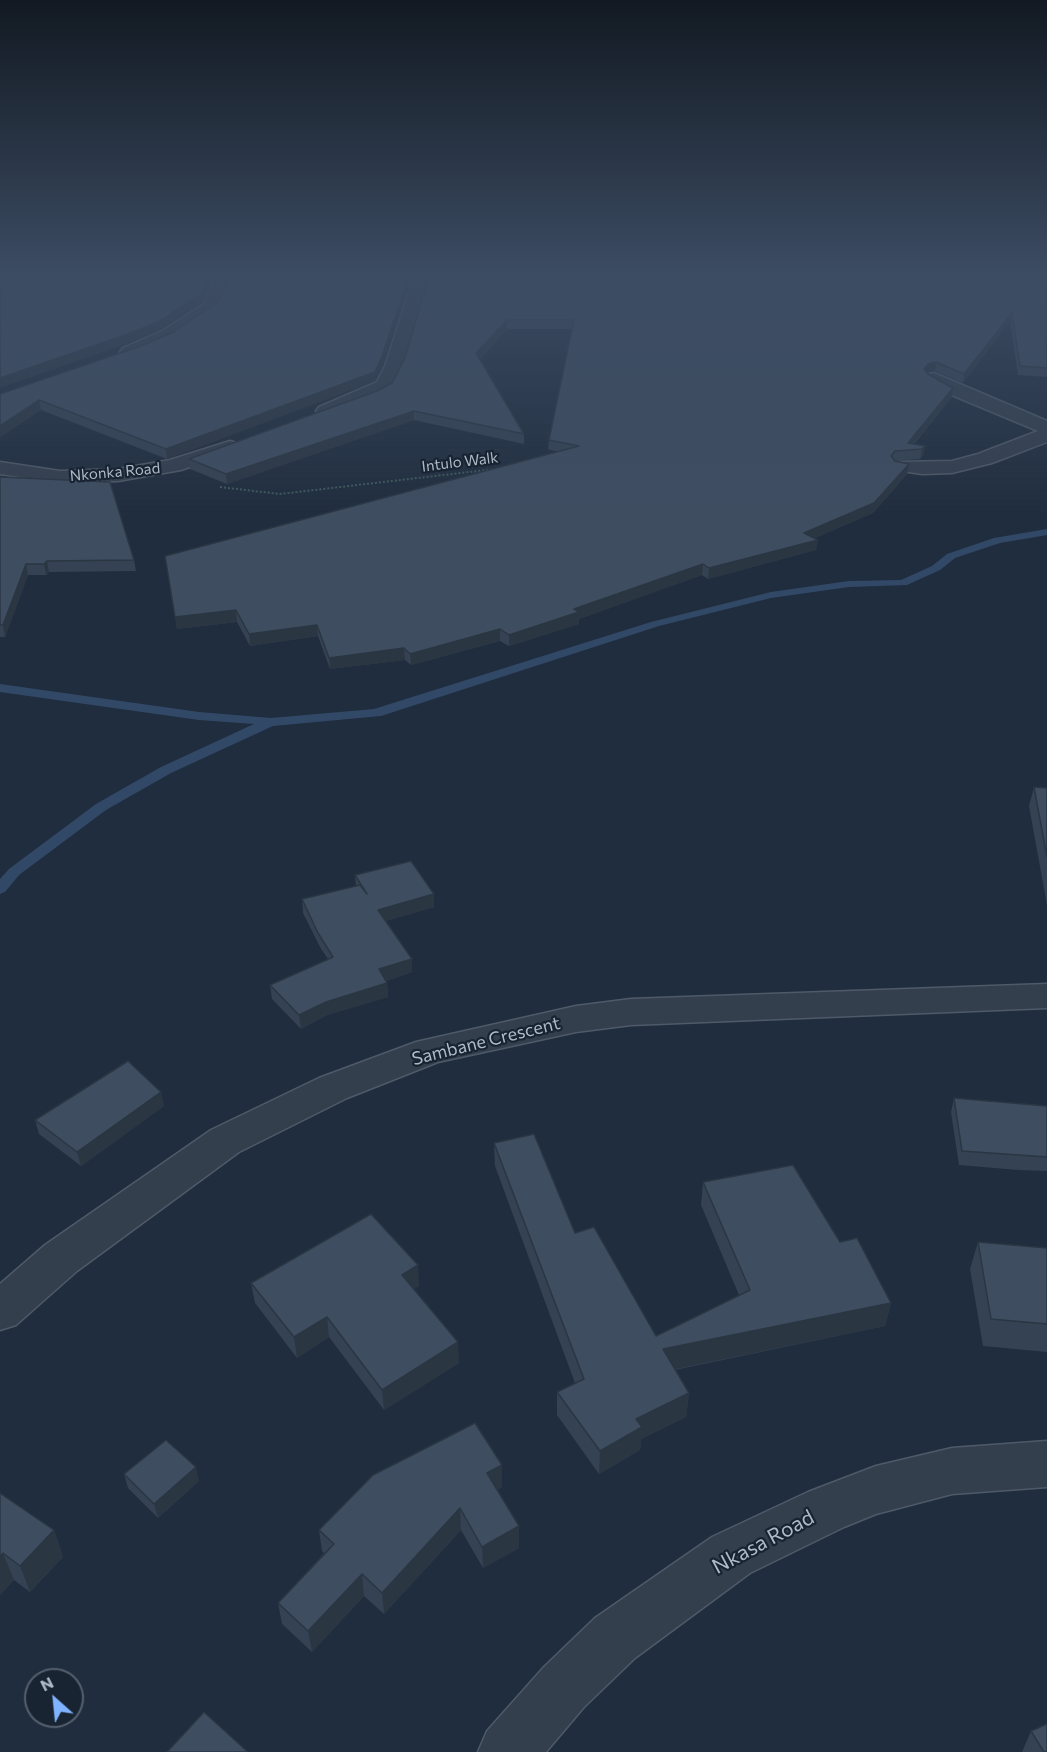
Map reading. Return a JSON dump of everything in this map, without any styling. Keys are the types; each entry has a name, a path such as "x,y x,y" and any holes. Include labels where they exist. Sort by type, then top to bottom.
{"street":[{"path":"111,358 119,355"},
{"path":"312,417 384,386 398,355"},
{"path":"934,378 961,392 1047,428"},
{"path":"902,466 952,467 985,459 1047,435"},
{"name":"Nkonka Road","path":"0,468 60,477 143,473 174,466 251,439"},
{"name":"Sambane Crescent","path":"0,1311 61,1258 225,1141 333,1088 430,1051 576,1019 632,1012 1047,996"},
{"name":"Nkasa Road","path":"508,1752 564,1687 615,1638 731,1555 826,1509 876,1490 952,1471 1047,1464"}],"path":[{"name":"Intulo Walk","path":"219,486 280,495 504,468"}],"building":[{"path":"0,355 68,355 0,378"},
{"path":"115,355 382,355 375,372 166,449 39,400 0,426 0,394"},
{"path":"406,355 477,355 524,434 414,411 226,474 189,459 377,391 392,383"},
{"path":"567,355 979,355 964,374 936,362 928,364 924,369 928,374 953,388 908,443 925,446 922,449 895,451 891,456 895,461 909,464 874,503 804,533 818,540 709,568 703,564 574,609 579,612 509,635 500,629 410,654 404,648 329,658 317,625 249,634 236,610 175,617 165,556 579,446 549,440"},
{"path":"1018,355 1047,355 1047,368 1020,366"},
{"path":"0,477 110,482 134,560 47,561 44,564 26,564 3,625 0,625"},
{"path":"1034,787 1047,788 1047,857"},
{"path":"411,861 434,894 378,910 412,959 379,969 387,983 326,1002 299,1015 270,985 333,957 318,933 302,899 360,885 367,894 355,875"},
{"path":"128,1061 161,1092 77,1152 35,1120"},
{"path":"954,1098 1047,1106 1047,1157 962,1151"},
{"path":"534,1134 575,1233 594,1227 656,1336 750,1290 703,1182 793,1165 840,1242 857,1238 891,1303 663,1349 689,1393 636,1419 642,1427 600,1451 557,1392 584,1379 494,1143"},
{"path":"371,1214 418,1265 402,1275 458,1342 382,1390 327,1317 294,1337 251,1283"},
{"path":"978,1242 1047,1248 1047,1324 991,1319"},
{"path":"475,1423 502,1465 487,1473 519,1526 482,1547 460,1508 382,1593 362,1574 308,1631 278,1603 334,1544 319,1530 373,1475"},
{"path":"166,1440 196,1467 154,1504 124,1474"},
{"path":"0,1493 54,1530 20,1566 3,1553 0,1557"},
{"path":"204,1712 248,1752 167,1752"},
{"path":"1047,1724 1047,1752 1044,1752 1031,1731"}],"waterway":[{"path":"0,688 199,716 271,722 376,713 655,624 771,595 849,584 903,583 936,568 951,556 998,540 1047,532"},
{"path":"0,889 14,872 101,807 166,770 268,723"}]}
